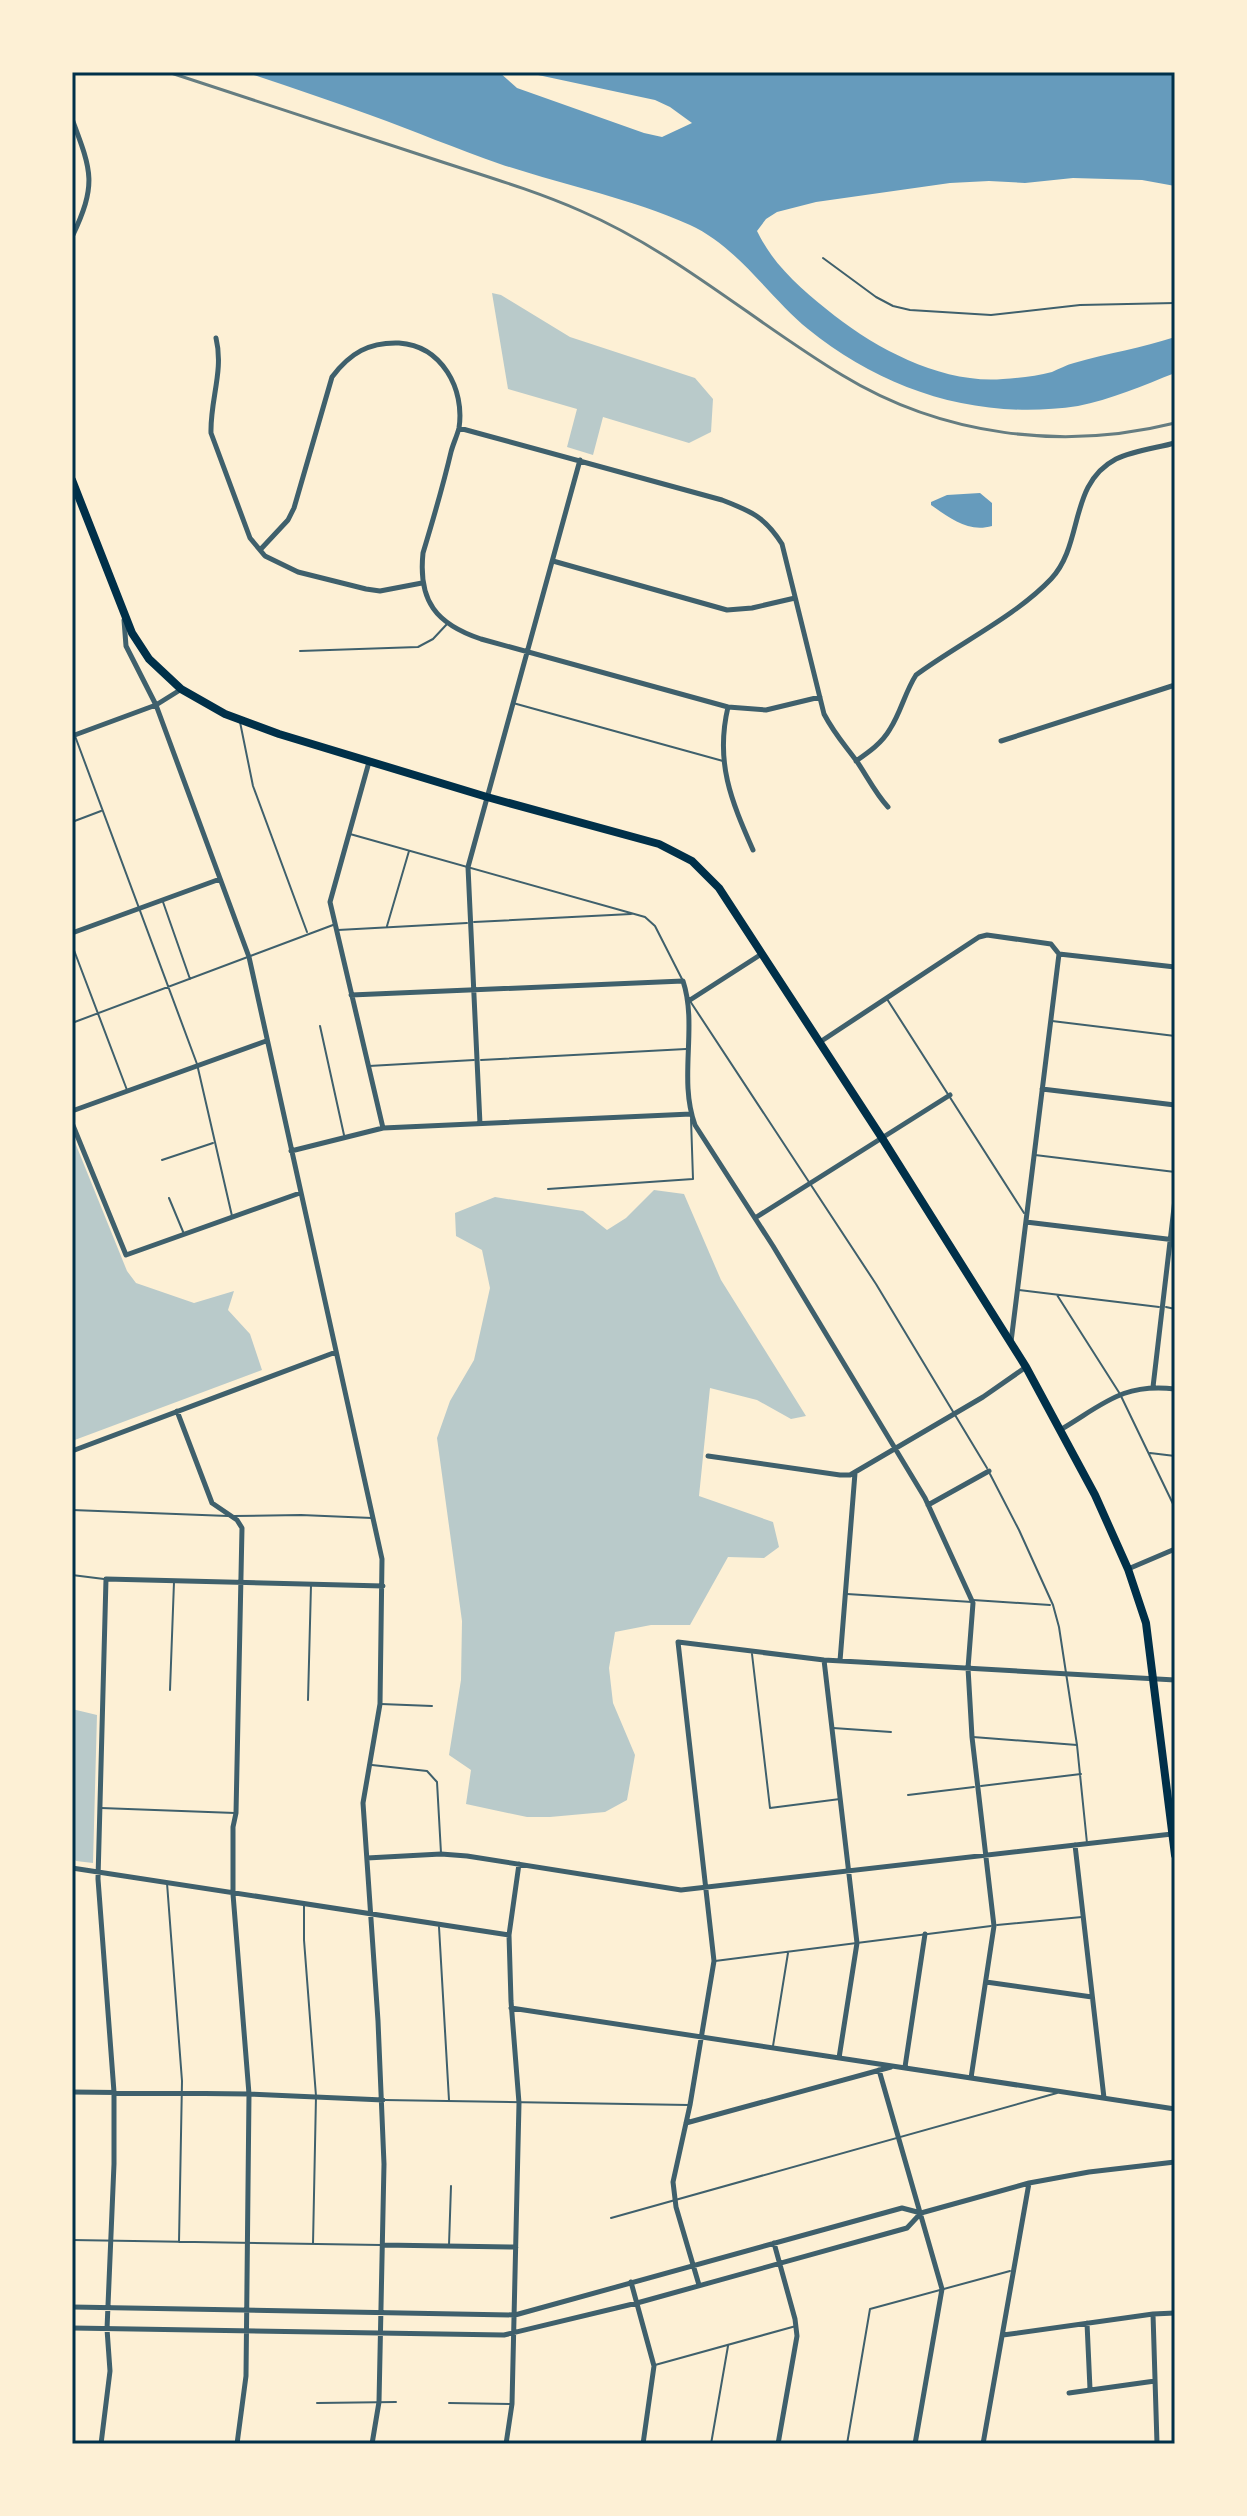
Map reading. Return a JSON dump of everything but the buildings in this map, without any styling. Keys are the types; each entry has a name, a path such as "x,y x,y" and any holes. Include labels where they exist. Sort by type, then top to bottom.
{"main road":[{"path":"73,486 124,615 149,659 181,689 239,721 487,797 659,844 692,861 713,882 882,1138 1026,1367 1095,1495 1128,1569 1146,1623 1175,1855"}],"street":[{"path":"72,119 91,180 89,197 72,237"},
{"path":"216,338 220,368 211,433 250,538 260,550 279,564 298,572 366,589 380,591 422,583"},
{"path":"260,550 288,520 294,508 332,377 343,361 359,350 385,343 411,344 438,359 454,383 459,400 459,428 423,553 422,583 427,600 437,615 459,632 728,707 766,710 820,697"},
{"path":"459,428 722,500 755,513 771,527 782,544 824,714 836,737 888,807"},
{"path":"856,761 874,748 891,729 916,675 1029,598 1052,578 1074,534 1083,494 1097,474 1115,460 1175,443"},
{"path":"480,1124 468,867 580,460"},
{"path":"553,561 727,610 795,598"},
{"path":"124,615 126,646 156,705 249,957 382,1559 380,1704 363,1803 383,2100 379,2402 372,2444"},
{"path":"1001,741 1175,685"},
{"path":"73,736 156,705 181,689"},
{"path":"728,707 721,748 733,805 753,850"},
{"path":"369,762 330,902 383,1128"},
{"path":"72,933 220,879"},
{"path":"820,1042 979,937 1051,944 1059,954 1175,967"},
{"path":"1011,1344 1059,954"},
{"path":"690,1000 760,955"},
{"path":"351,995 683,981 690,1000 688,1049 691,1114 695,1125 896,1449 928,1505 972,1601 968,1668 972,1737 994,1926 971,2078"},
{"path":"72,1111 266,1041"},
{"path":"1042,1089 1175,1105"},
{"path":"755,1218 950,1095"},
{"path":"291,1151 383,1128 691,1114"},
{"path":"72,1123 126,1255 300,1193"},
{"path":"1153,1387 1173,1240 1175,1199"},
{"path":"1026,1219 1173,1240"},
{"path":"72,1451 336,1352"},
{"path":"708,1456 840,1475 855,1473 955,1414 1026,1367"},
{"path":"1060,1430 1120,1394 1141,1387 1175,1389"},
{"path":"177,1411 212,1503 241,1523 242,1528 233,1894 249,2094 244,2400 237,2444"},
{"path":"928,1505 989,1471"},
{"path":"840,1661 855,1473"},
{"path":"1128,1569 1175,1549"},
{"path":"101,2444 110,2371 107,2329 114,2092 98,1872 106,1579 383,1586"},
{"path":"699,2285 675,2200 673,2182 690,2105 714,1961 678,1642 824,1660 1175,1680"},
{"path":"824,1660 857,1943 839,2058"},
{"path":"367,1858 441,1854 681,1890 1173,1834"},
{"path":"1075,1845 1104,2098"},
{"path":"506,2444 512,2404 515,2333 519,2103 509,1935 519,1864"},
{"path":"72,1868 509,1935"},
{"path":"904,2068 925,1934"},
{"path":"986,1982 1092,1997"},
{"path":"511,2008 1175,2109"},
{"path":"686,2123 896,2066"},
{"path":"879,2070 942,2289 915,2444"},
{"path":"72,2092 249,2094 383,2100"},
{"path":"72,2307 515,2315 902,2208 921,2213 1029,2183 1175,2162"},
{"path":"983,2444 1029,2183"},
{"path":"72,2328 244,2333 515,2333 637,2303 907,2228 921,2213"},
{"path":"774,2243 797,2336 778,2444"},
{"path":"382,2245 516,2247"},
{"path":"631,2282 654,2366 643,2444"},
{"path":"1003,2335 1175,2313"},
{"path":"1153,2314 1157,2444"},
{"path":"1087,2323 1090,2389"},
{"path":"1069,2393 1155,2381"}],"lane":[{"path":"823,258 876,297 910,310 991,315 1080,305 1175,303"},
{"path":"300,651 418,647 433,639 448,623"},
{"path":"513,703 724,761"},
{"path":"239,721 253,786 307,933"},
{"path":"73,736 197,1064 233,1216"},
{"path":"72,822 102,811"},
{"path":"349,834 636,913 655,926 683,981"},
{"path":"387,927 409,850"},
{"path":"162,901 190,979"},
{"path":"72,1023 307,933 336,927 636,913"},
{"path":"72,945 127,1091"},
{"path":"886,998 1026,1219"},
{"path":"690,1000 811,1183 955,1414 1019,1530 1053,1605 1067,1674 1087,1844"},
{"path":"1051,1021 1175,1036"},
{"path":"320,1026 344,1138"},
{"path":"368,1066 688,1049"},
{"path":"548,1189 693,1179 691,1114"},
{"path":"162,1160 214,1142"},
{"path":"1034,1155 1175,1172"},
{"path":"169,1198 184,1234"},
{"path":"1017,1290 1175,1309"},
{"path":"1057,1295 1120,1394 1175,1508"},
{"path":"1149,1453 1175,1456"},
{"path":"72,1510 373,1518"},
{"path":"72,1575 106,1579"},
{"path":"170,1690 174,1581"},
{"path":"308,1700 311,1584"},
{"path":"845,1594 1053,1605"},
{"path":"752,1653 770,1808 840,1799"},
{"path":"380,1704 432,1706"},
{"path":"832,1728 891,1732"},
{"path":"972,1737 1077,1745"},
{"path":"368,1765 427,1771 437,1782 441,1854"},
{"path":"908,1795 1081,1774"},
{"path":"99,1807 236,1813"},
{"path":"167,1882 181,2093 179,2242"},
{"path":"304,1905 316,2096 313,2244"},
{"path":"714,1961 1083,1917"},
{"path":"438,1926 449,2102"},
{"path":"773,2048 788,1952"},
{"path":"611,2218 1062,2092"},
{"path":"383,2100 690,2105"},
{"path":"449,2246 451,2186"},
{"path":"72,2240 382,2245"},
{"path":"847,2444 870,2309 1014,2270"},
{"path":"654,2366 796,2326"},
{"path":"711,2444 728,2345"},
{"path":"317,2403 396,2402"},
{"path":"449,2403 512,2404"}],"shaded area":[{"path":"492,293 501,295 570,337 695,378 713,399 711,432 689,443 603,417 593,455 567,447 577,409 508,389"},
{"path":"72,1135 127,1271 136,1283 194,1303 234,1291 228,1310 250,1334 262,1370 72,1441"},
{"path":"654,1190 684,1194 721,1280 806,1416 791,1419 757,1400 710,1388 699,1496 773,1522 779,1547 764,1558 728,1557 690,1625 651,1625 615,1632 609,1668 613,1703 635,1755 627,1800 605,1812 550,1817 527,1817 466,1804 471,1770 449,1755 461,1680 462,1621 437,1438 450,1401 474,1360 490,1288 482,1250 456,1236 455,1213 495,1197 583,1211 607,1230 626,1218"},
{"path":"72,1709 97,1715 93,1863 76,1861 72,1856"}],"water":[{"path":"245,72 499,72 517,88 662,137 692,123 655,100 524,72 1175,72 1175,186 1142,180 1073,178 1025,183 950,183 816,202 777,212 766,219 757,231 781,267 835,316 892,353 936,370 981,379 1028,377 1175,337 1175,373 1090,403 1041,410 969,405 934,396 901,385 837,351 793,316 723,246 690,225 620,199 500,164 355,109"},
{"path":"980,493 992,503 992,526 967,526 931,505 931,502 947,495"}],"railway":[{"path":"168,72 504,182 581,211 649,246 842,375 880,396 920,412 1004,432 1047,436 1090,436 1175,423"}]}
